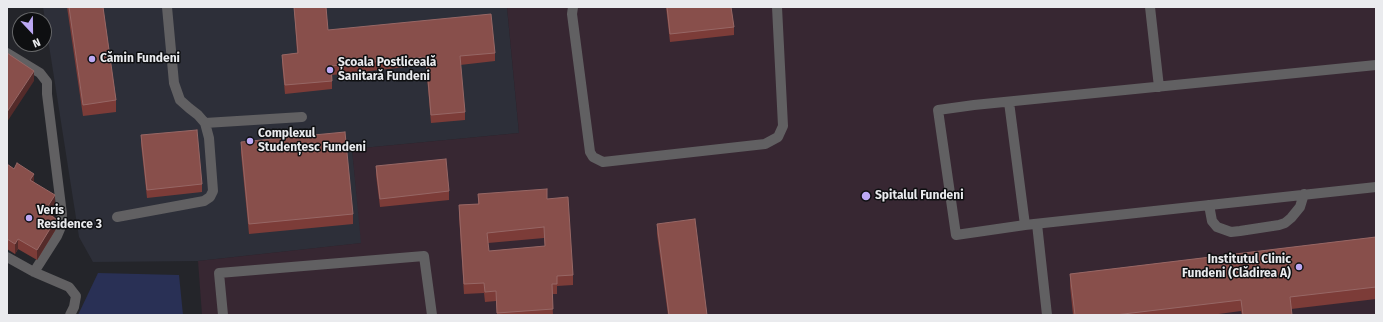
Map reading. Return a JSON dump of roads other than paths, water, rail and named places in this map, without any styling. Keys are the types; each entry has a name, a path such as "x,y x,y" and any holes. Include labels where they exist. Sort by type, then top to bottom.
{"street":[{"path":"117,217 204,201 210,197 213,191 209,138 205,123 180,100 174,83 167,7"},
{"path":"574,7 572,14 590,152 593,158 603,162 765,144 778,137 783,126 777,7"},
{"path":"1150,7 1159,87"},
{"path":"7,53 40,73 47,82 62,214 60,229 57,236 34,272"},
{"path":"1376,65 974,105 938,110 956,235 1025,225 1376,187"},
{"path":"1009,102 1025,225"},
{"path":"205,123 302,118"},
{"path":"1209,205 1212,221 1217,227 1231,232 1240,231 1285,223 1300,207 1304,194"},
{"path":"1037,224 1047,315"},
{"path":"223,315 219,273 424,256 432,315"},
{"path":"7,257 34,272 69,287 76,296 74,307 70,315"}],"place":[{"name":"Cămin Fundeni","path":"92,59"},
{"name":"Școala Postliceală Sanitară Fundeni","path":"330,70"},
{"name":"Complexul Studențesc Fundeni","path":"250,141"},
{"name":"Spitalul Fundeni","path":"866,196"},
{"name":"Veris Residence 3","path":"29,218"},
{"name":"Institutul Clinic Fundeni (Clădirea A)","path":"1299,267"}]}
